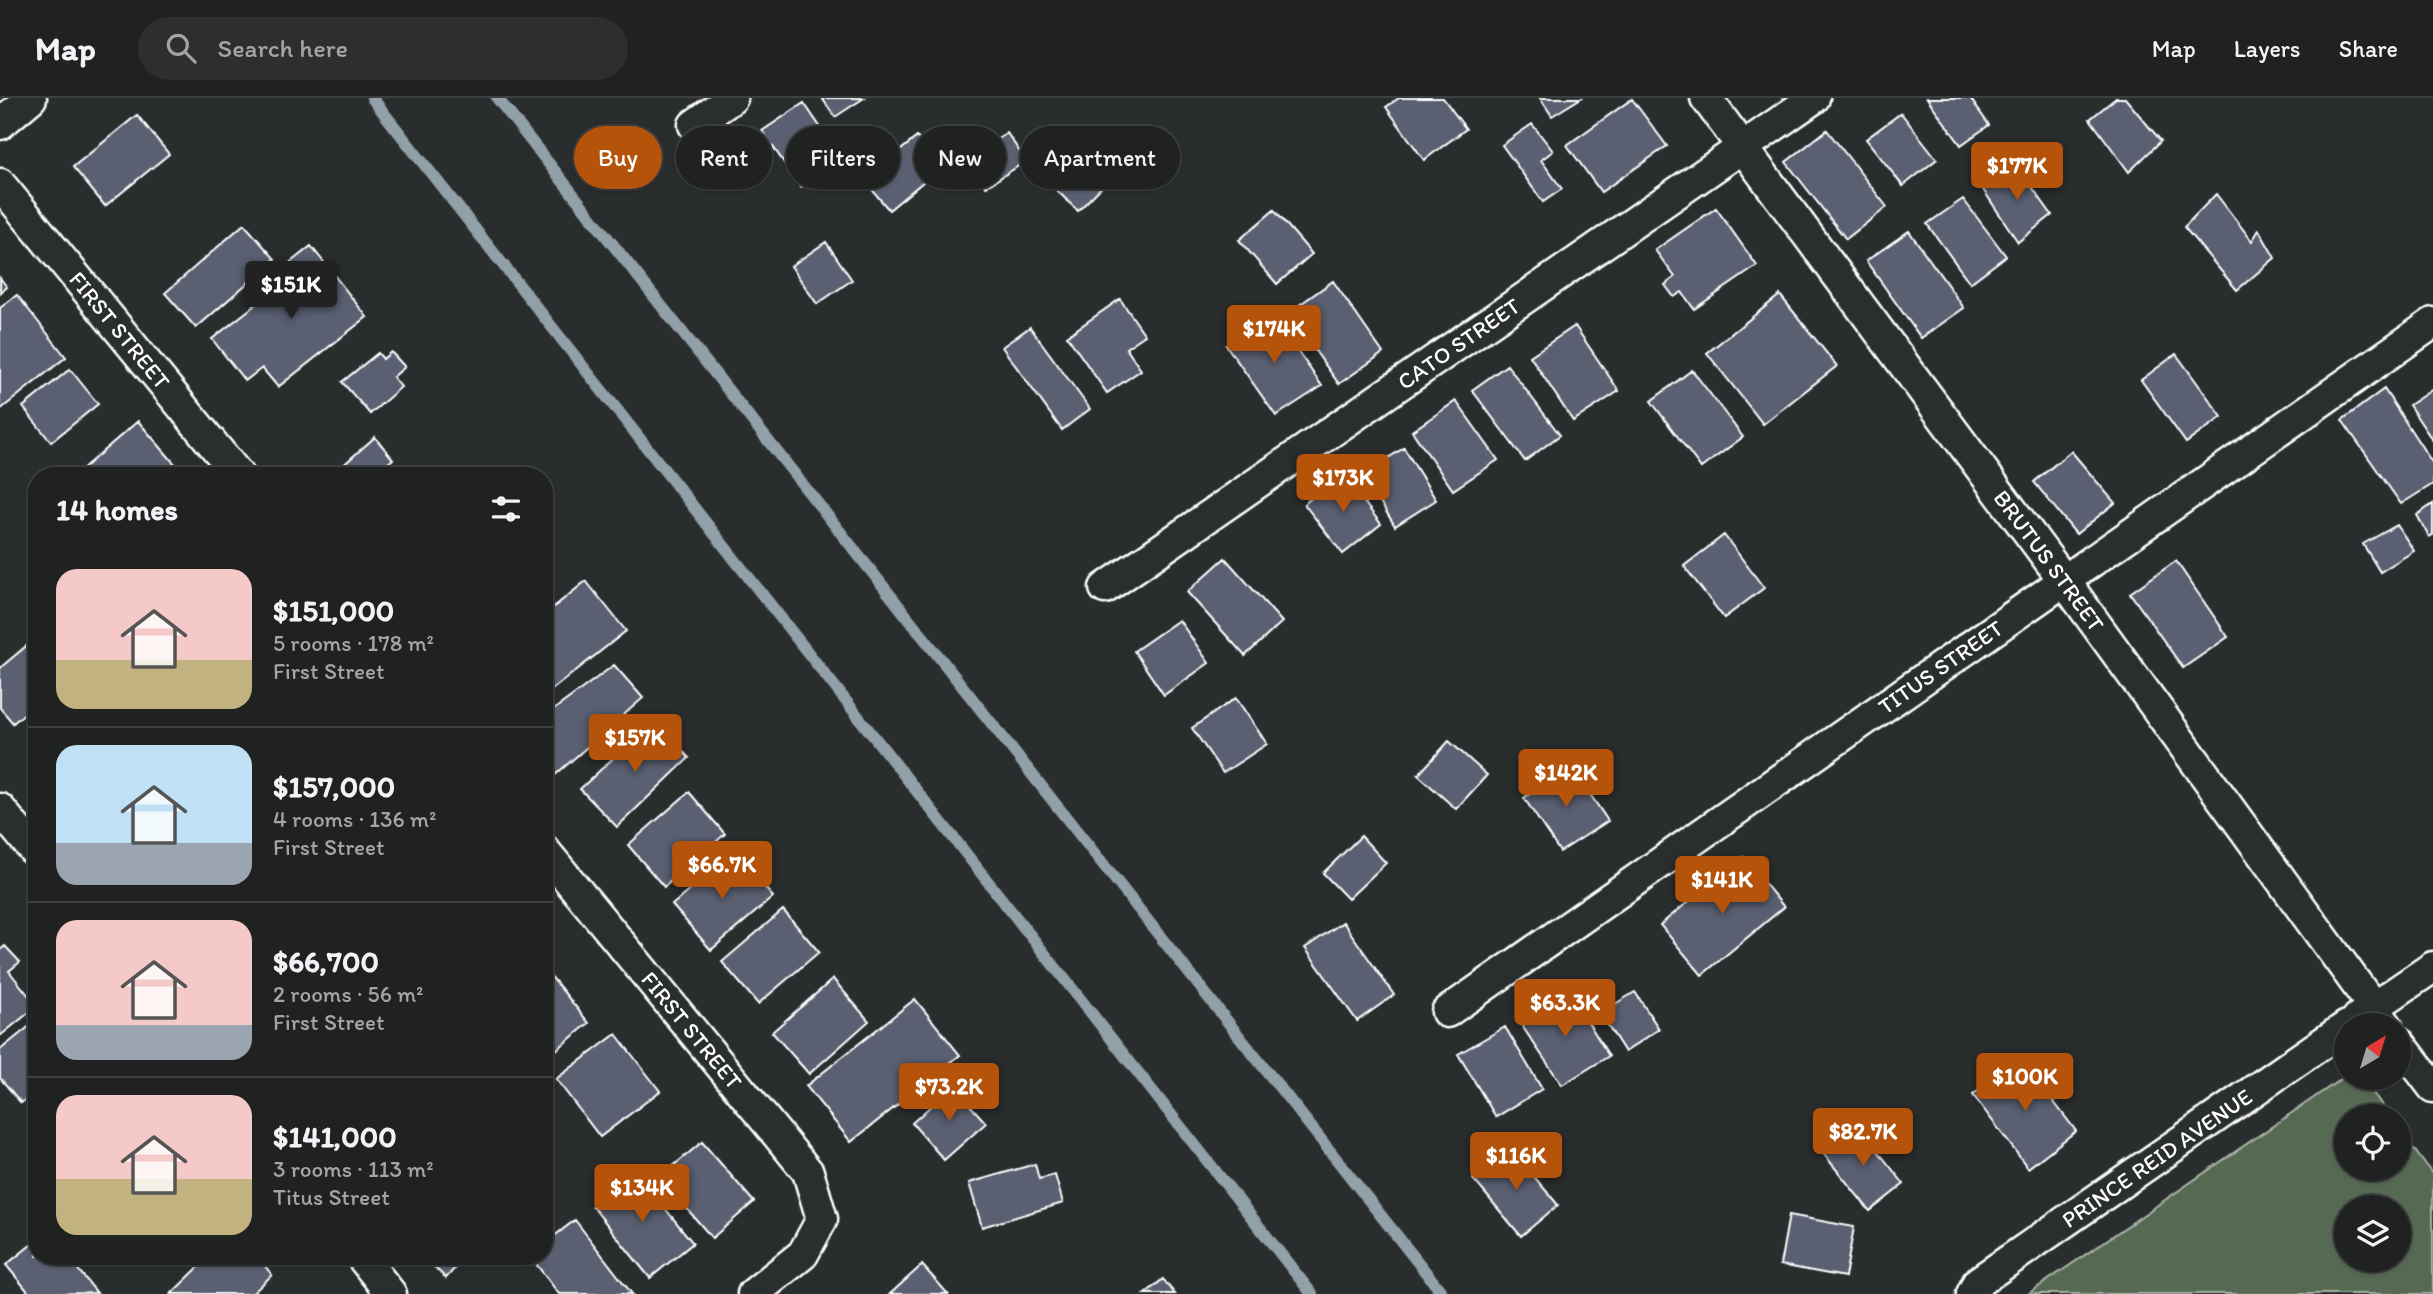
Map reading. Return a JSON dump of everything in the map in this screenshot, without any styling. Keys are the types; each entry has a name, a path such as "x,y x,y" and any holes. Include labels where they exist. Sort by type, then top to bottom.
{"street":[{"path":"0,124 31,98"},
{"path":"694,125 732,98"},
{"name":"BRUTUS STREET","path":"1706,98 2063,579 2378,1013"},
{"name":"CATO STREET","path":"1105,588 1814,98"},
{"name":"FIRST STREET","path":"0,184 232,467"},
{"name":"TITUS STREET","path":"1447,1012 2433,323"},
{"path":"0,809 28,843"},
{"name":"FIRST STREET","path":"553,861 808,1172 822,1219 803,1254 753,1294"},
{"name":"PRINCE REID AVENUE","path":"2383,1013 2433,967"},
{"name":"PRINCE REID AVENUE","path":"1972,1294 1978,1282 2334,1035"},
{"path":"2412,1059 2433,1087"},
{"path":"368,1265 391,1294"}],"green space":[{"path":"2334,1084 2334,1090 2371,1090 2381,1104 2334,1104 2334,1181 2411,1181 2411,1145 2433,1175 2433,1294 2028,1294"}],"building":[{"path":"822,98 864,98 835,117"},
{"path":"1399,98 1443,98 1466,129 1424,160 1386,107"},
{"path":"1540,98 1581,98 1552,116"},
{"path":"1927,98 1970,98 1989,125 1961,145"},
{"path":"2116,98 2125,98 2161,141 2129,172 2090,119"},
{"path":"1632,99 1667,146 1601,192 1567,145"},
{"path":"804,103 820,126 786,126 786,165 772,145 772,126 770,126"},
{"path":"1901,113 1937,159 1903,186 1866,139"},
{"path":"137,115 169,154 105,206 73,167"},
{"path":"1532,124 1553,151 1541,160 1562,189 1543,202 1502,145"},
{"path":"1827,130 1887,207 1846,239 1786,162"},
{"path":"1006,134 1020,152 1020,165 1006,174"},
{"path":"914,139 914,189 889,210 872,189 900,189 900,151"},
{"path":"2015,163 2052,215 2018,242 1982,188"},
{"path":"1055,189 1099,189 1078,211"},
{"path":"2216,194 2252,241 2259,230 2275,258 2237,290 2184,227"},
{"path":"1963,199 2006,256 1970,283 1927,224"},
{"path":"1716,208 1757,266 1694,309 1682,292 1674,297 1665,285 1675,277 1655,250"},
{"path":"1274,210 1312,254 1277,284 1239,240"},
{"path":"244,224 275,259 196,328 165,293"},
{"path":"1909,231 1964,308 1921,338 1866,261"},
{"path":"826,242 852,280 817,304 791,266"},
{"path":"311,246 367,317 278,387 262,368 245,381 212,339 264,298 257,289"},
{"path":"0,278 7,287 0,293"},
{"path":"1333,281 1383,353 1339,384 1288,313"},
{"path":"17,295 66,357 0,410 0,308"},
{"path":"1780,295 1837,366 1763,424 1707,353"},
{"path":"1120,299 1145,335 1126,348 1141,370 1107,393 1067,336"},
{"path":"1272,314 1322,386 1276,416 1226,345"},
{"path":"1575,326 1619,391 1573,421 1530,356"},
{"path":"1030,327 1090,409 1062,430 1002,347"},
{"path":"391,352 405,367 393,377 401,387 370,414 342,382 378,353 383,359"},
{"path":"2176,354 2222,417 2186,443 2141,380"},
{"path":"1507,365 1560,435 1525,461 1472,390"},
{"path":"70,369 98,404 51,442 23,407"},
{"path":"1692,370 1743,437 1701,468 1651,401"},
{"path":"2384,389 2433,464 2433,484 2401,504 2342,420"},
{"path":"2433,389 2433,441 2409,405"},
{"path":"1456,401 1498,460 1453,490 1412,431"},
{"path":"138,421 175,464 172,467 84,467"},
{"path":"375,437 393,459 384,467 341,467"},
{"path":"1404,448 1436,500 1395,526 1363,474"},
{"path":"2071,451 2115,503 2076,534 2034,482"},
{"path":"1342,474 1381,524 1343,554 1304,504"},
{"path":"2433,504 2433,535 2429,537 2417,515"},
{"path":"2397,525 2414,551 2380,572 2363,544"},
{"path":"1724,535 1764,588 1724,618 1684,566"},
{"path":"1225,558 1282,622 1245,656 1187,592"},
{"path":"2176,561 2228,637 2183,668 2130,593"},
{"path":"586,581 626,631 553,689 553,608"},
{"path":"1179,620 1209,663 1164,695 1134,651"},
{"path":"28,645 28,710 13,723 0,708 0,668"},
{"path":"614,665 643,698 554,776 553,710"},
{"path":"1236,698 1267,744 1223,773 1192,728"},
{"path":"654,720 689,758 617,827 580,789"},
{"path":"1449,741 1487,775 1456,809 1418,775"},
{"path":"1571,766 1608,821 1560,852 1524,798"},
{"path":"689,792 725,834 664,887 628,845"},
{"path":"1361,836 1386,863 1348,899 1323,873"},
{"path":"734,852 773,897 711,950 672,905"},
{"path":"1743,857 1784,907 1702,975 1660,925"},
{"path":"783,910 819,952 758,1004 722,962"},
{"path":"1343,922 1394,995 1357,1021 1305,948"},
{"path":"5,946 20,962 9,971 28,995 28,1013 0,1036 0,950"},
{"path":"553,979 589,1023 553,1053"},
{"path":"833,979 869,1021 809,1074 772,1032"},
{"path":"1635,992 1659,1029 1625,1052 1600,1013"},
{"path":"1570,993 1609,1056 1562,1085 1520,1023"},
{"path":"915,999 960,1055 851,1142 806,1086"},
{"path":"28,1027 28,1097 21,1103 0,1078 0,1050"},
{"path":"1505,1027 1542,1089 1496,1117 1458,1054"},
{"path":"616,1034 660,1091 600,1137 556,1079"},
{"path":"2021,1059 2076,1131 2028,1168 1973,1095"},
{"path":"953,1086 986,1123 944,1160 912,1123"},
{"path":"1857,1125 1904,1184 1870,1211 1822,1152"},
{"path":"702,1142 754,1202 712,1238 660,1177"},
{"path":"1510,1148 1558,1205 1521,1236 1473,1179"},
{"path":"1035,1164 1039,1179 1055,1175 1063,1203 982,1227 969,1183"},
{"path":"635,1171 693,1243 650,1278 592,1206"},
{"path":"1789,1215 1854,1227 1845,1277 1780,1265"},
{"path":"575,1220 632,1294 559,1294 537,1265 553,1265 553,1237"},
{"path":"28,1247 28,1265 74,1265 97,1293 30,1294 6,1265"},
{"path":"201,1265 264,1265 272,1275 252,1294 171,1294"},
{"path":"432,1265 458,1265 446,1278"},
{"path":"922,1265 948,1294 890,1294"},
{"path":"1163,1279 1175,1294 1145,1294"}],"waterway":[{"path":"372,98 1312,1294"},
{"path":"497,98 1443,1294"}]}
